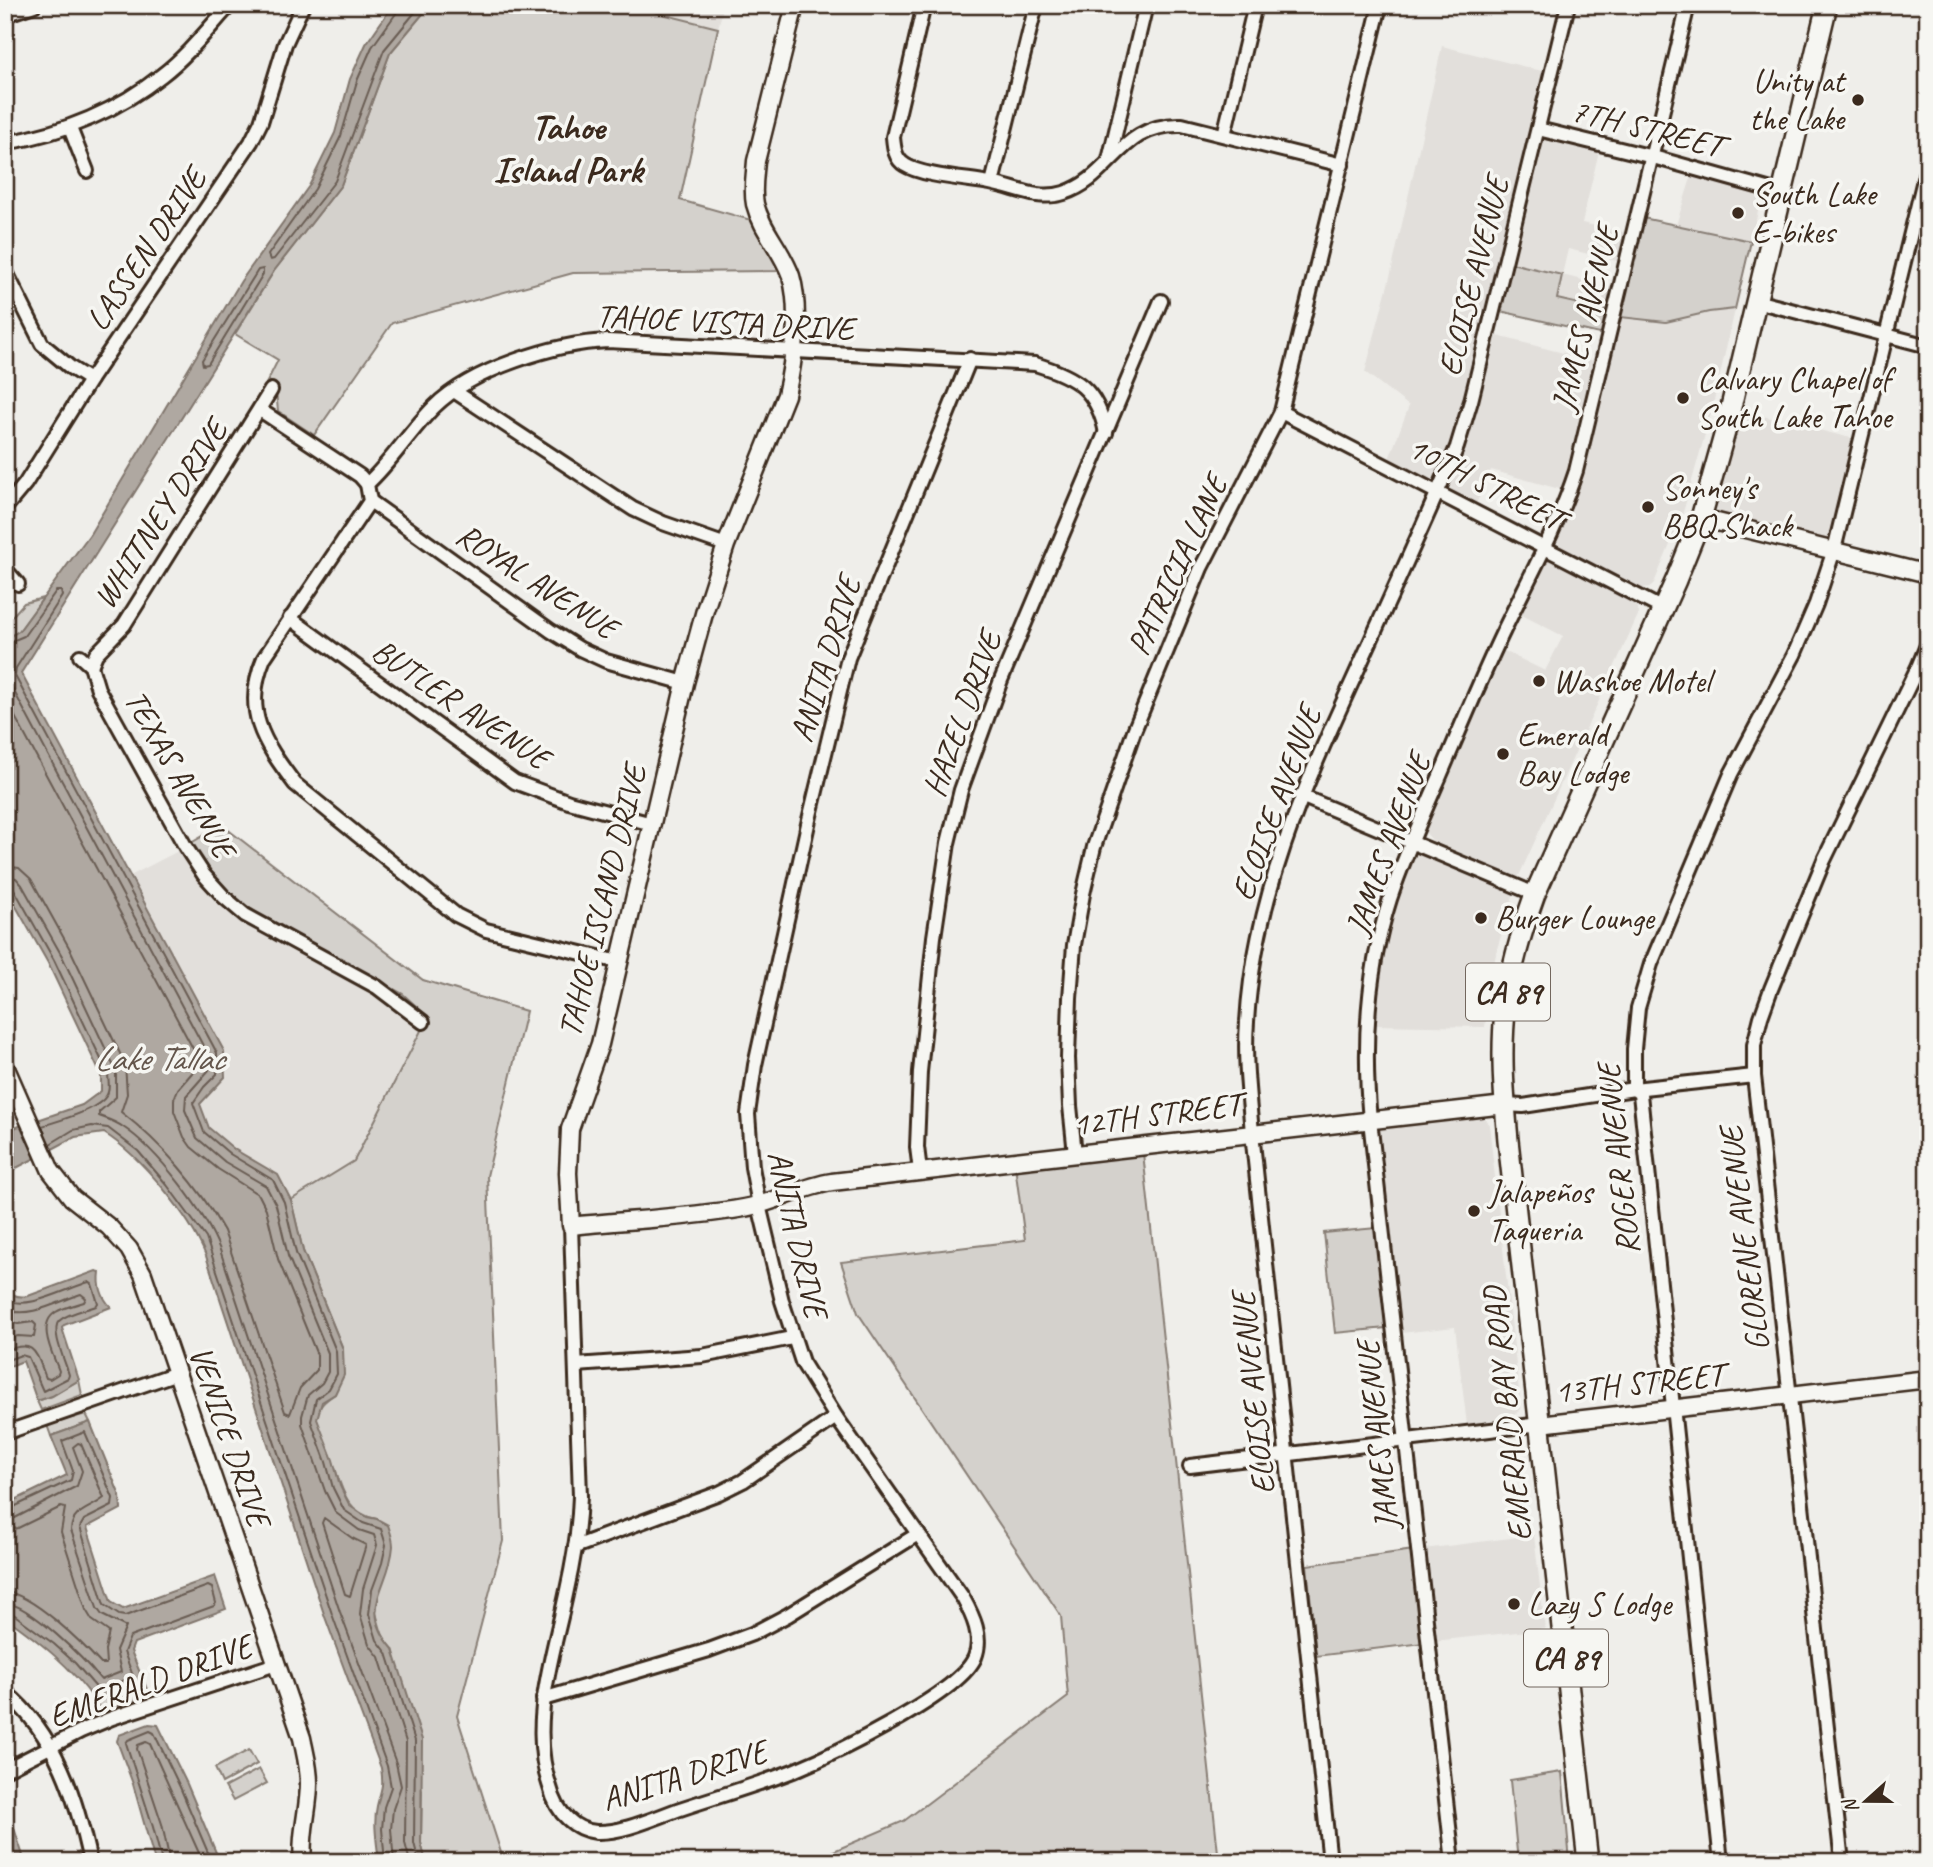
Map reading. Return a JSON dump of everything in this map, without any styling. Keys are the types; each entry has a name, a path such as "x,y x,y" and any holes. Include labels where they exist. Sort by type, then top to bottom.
{"main road":[{"name":"EMERALD BAY ROAD","path":"1588,1862 1505,1105 1503,1065 1506,1006 1518,946 1535,894 1701,518 1725,432 1828,5"}],"street":[{"path":"5,15 34,5"},
{"path":"5,143 71,128 131,98 164,75 230,5"},
{"name":"LASSEN DRIVE","path":"5,508 20,491 90,380 251,142 261,122 285,44 303,5"},
{"name":"TAHOE ISLAND DRIVE","path":"577,1826 558,1808 543,1768 541,1747 543,1699 575,1547 580,1496 568,1173 570,1129 600,1044 685,683 705,610 726,545 786,395 793,353 795,300 783,256 761,220 754,202 753,185 756,161 795,5"},
{"path":"925,5 892,137 898,158 906,166 1051,196 1078,186 1142,133 1166,125 1182,125 1342,164"},
{"path":"992,183 1036,5"},
{"path":"1109,160 1146,5"},
{"path":"1224,135 1255,5"},
{"name":"PATRICIA LANE","path":"1074,1154 1068,1058 1070,998 1074,945 1094,847 1134,731 1201,568 1281,412 1381,5"},
{"name":"ELOISE AVENUE","path":"1330,1862 1252,1133 1246,1062 1251,988 1269,888 1301,796 1457,447 1471,401 1568,5"},
{"name":"JAMES AVENUE","path":"1453,1862 1370,1120 1366,1079 1368,1004 1387,910 1412,841 1485,670 1558,519 1576,471 1688,5"},
{"path":"71,128 87,171"},
{"name":"7TH STREET","path":"1538,129 1782,192"},
{"name":"ROGER AVENUE","path":"1721,1862 1640,1094 1634,1089 1638,1008 1651,964 1731,774 1794,654 1816,604 1834,550 1928,163"},
{"path":"5,270 42,344 90,380"},
{"name":"HAZEL DRIVE","path":"920,1171 917,1147 920,1072 934,937 948,843 961,790 1001,680 1161,301"},
{"path":"1756,302 1928,345"},
{"name":"TAHOE VISTA DRIVE","path":"367,484 424,417 454,391 528,356 585,342 608,341 1035,364 1070,377 1086,389 1097,402 1106,433"},
{"name":"ANITA DRIVE","path":"577,1826 597,1832 628,1826 792,1771 841,1749 915,1708 967,1671 975,1658 978,1645 976,1628 962,1598 836,1418 802,1362 792,1338 759,1205 749,1138 750,1091 836,704 860,626 970,359"},
{"name":"WHITNEY DRIVE","path":"91,666 96,654 124,625 271,390"},
{"path":"454,391 633,509 663,523 726,545"},
{"path":"260,410 360,476 367,484 370,501 264,658 256,678 253,695 255,713 278,762 295,784 469,923 486,930 619,962"},
{"name":"10TH STREET","path":"1281,412 1663,609"},
{"name":"ROYAL AVENUE","path":"370,501 580,649 606,661 685,683"},
{"path":"1701,518 1928,574"},
{"path":"5,569 18,584"},
{"name":"BUTLER AVENUE","path":"290,618 515,782 569,803 652,824"},
{"name":"GLORENE AVENUE","path":"1842,1862 1754,1076 1754,1045 1771,989 1824,860 1928,643"},
{"name":"TEXAS AVENUE","path":"80,656 91,666 98,689 185,846 204,875 224,897 245,915 377,987 423,1021"},
{"path":"1301,796 1535,894"},
{"name":"VENICE DRIVE","path":"5,1066 59,1182 72,1198 109,1227 129,1249 143,1274 308,1764 308,1802 301,1842 303,1862"},
{"name":"12TH STREET","path":"571,1226 759,1205 813,1185 920,1171 1505,1105 1523,1106 1634,1089 1754,1076"},
{"path":"576,1365 702,1356 792,1338"},
{"path":"5,1433 177,1373"},
{"name":"13TH STREET","path":"1190,1466 1288,1452 1928,1379"},
{"path":"575,1547 719,1493 743,1481 836,1418"},
{"path":"543,1699 709,1650 752,1634 789,1615 918,1534"},
{"name":"EMERALD DRIVE","path":"5,1770 112,1718 276,1664"},
{"path":"5,1692 29,1716 51,1747 78,1813 90,1862"}],"shaded area":[{"path":"434,5 626,5 718,28 680,200 751,220 783,271 573,273 392,323 314,435 278,411 276,391 266,384 278,360 235,334 274,271 341,185 390,53 426,10"},
{"path":"626,5 724,5 718,28"},
{"path":"1442,46 1546,72 1465,401 1444,464 1438,475 1432,478 1389,459 1409,406 1365,372 1391,273"},
{"path":"1543,140 1599,151 1582,223 1628,233 1621,262 1568,249 1562,275 1615,288 1610,311 1556,299 1511,263 1540,143"},
{"path":"1692,175 1753,191 1760,203 1711,413 1682,516 1654,583 1650,587 1637,589 1562,550 1557,540 1588,452 1643,218 1676,225"},
{"path":"1643,218 1751,241 1735,309 1666,322 1620,317"},
{"path":"1511,263 1562,275 1557,299 1610,311 1604,335 1500,311"},
{"path":"1494,335 1598,362 1563,490 1491,470 1476,504 1455,493 1450,482 1471,425"},
{"path":"1743,411 1859,440 1832,547 1715,515"},
{"path":"1551,558 1635,601 1639,613 1518,878 1433,841 1424,831 1500,649 1545,671 1563,636 1518,613 1541,563"},
{"path":"43,598 19,631 5,639 5,624 24,603"},
{"path":"222,825 423,980 526,1011 487,1176 503,1541 457,1716 504,1862 426,1862 421,1843 422,1790 393,1649 383,1637 376,1613 379,1592 389,1565 377,1519 366,1516 350,1504 318,1424 317,1415 320,1408 335,1394 343,1349 303,1251 291,1200 354,1161 428,1017 403,994 257,913 232,895 210,871 191,843"},
{"path":"178,851 209,894 236,919 366,989 422,1032 354,1161 291,1200 278,1175 234,1149 209,1128 200,1104 225,1077 130,876"},
{"path":"1421,852 1514,893 1497,949 1485,1027 1373,1025 1383,948 1396,897 1412,860"},
{"path":"1483,1115 1489,1124 1521,1409 1514,1419 1467,1425 1455,1327 1401,1333 1378,1131 1380,1126"},
{"path":"1143,1153 1219,1862 808,1862 904,1821 1068,1697 1061,1616 858,1313 841,1262 1025,1240 1015,1166"},
{"path":"1376,1228 1386,1328 1335,1333 1324,1233"},
{"path":"79,1380 82,1395 41,1410 37,1401 52,1396"},
{"path":"86,1414 90,1422 51,1436 47,1425"},
{"path":"1534,1535 1545,1629 1434,1641 1424,1549"},
{"path":"1414,1550 1424,1643 1316,1656 1307,1565"},
{"path":"143,1680 150,1696 101,1711 96,1702"},
{"path":"249,1750 257,1764 222,1783 215,1768"},
{"path":"259,1769 267,1783 233,1801 225,1787"},
{"path":"1562,1772 1570,1862 1518,1862 1510,1780"}],"water":[{"name":"Lake Tallac","path":"393,5 434,5 426,10 390,53 341,185 274,271 21,673 224,1051 225,1077 200,1104 209,1128 234,1149 278,1175 291,1200 303,1251 343,1349 344,1375 335,1394 322,1402 317,1419 340,1486 350,1506 367,1517 388,1525 392,1538 391,1561 376,1609 377,1621 393,1649 422,1740 421,1843 426,1862 379,1862 375,1820 382,1784 381,1768 325,1617 206,1256 189,1223 148,1171 104,1133 75,1137 5,1174 5,1131 82,1105 101,1091 101,1075 48,963 5,887 5,639 19,631 90,534 241,281 309,186 335,133 350,79 366,44"},
{"path":"96,1271 100,1272 101,1291 111,1307 62,1328 79,1380 52,1396 37,1401 23,1361 5,1368 5,1285 14,1295 28,1296"},
{"path":"90,1422 120,1496 121,1509 87,1527 111,1602 123,1609 215,1576 226,1609 134,1643 131,1651 143,1680 96,1702 54,1655 5,1617 5,1505 67,1475 51,1436"},
{"path":"149,1724 158,1725 220,1862 155,1862 133,1784 117,1741 119,1735"},
{"path":"5,1800 25,1862 5,1862"}],"place":[{"name":"Unity at the Lake","path":"1858,100"},
{"name":"South Lake E-bikes","path":"1738,213"},
{"name":"Calvary Chapel of South Lake Tahoe","path":"1683,398"},
{"name":"Sonney's BBQ Shack","path":"1648,507"},
{"name":"Washoe Motel","path":"1539,681"},
{"name":"Emerald Bay Lodge","path":"1503,754"},
{"name":"Burger Lounge","path":"1481,918"},
{"name":"Jalapeños Taqueria","path":"1474,1211"},
{"name":"Lazy S Lodge","path":"1514,1604"}],"district":[{"name":"Tahoe Island Park","path":"568,148"}]}
